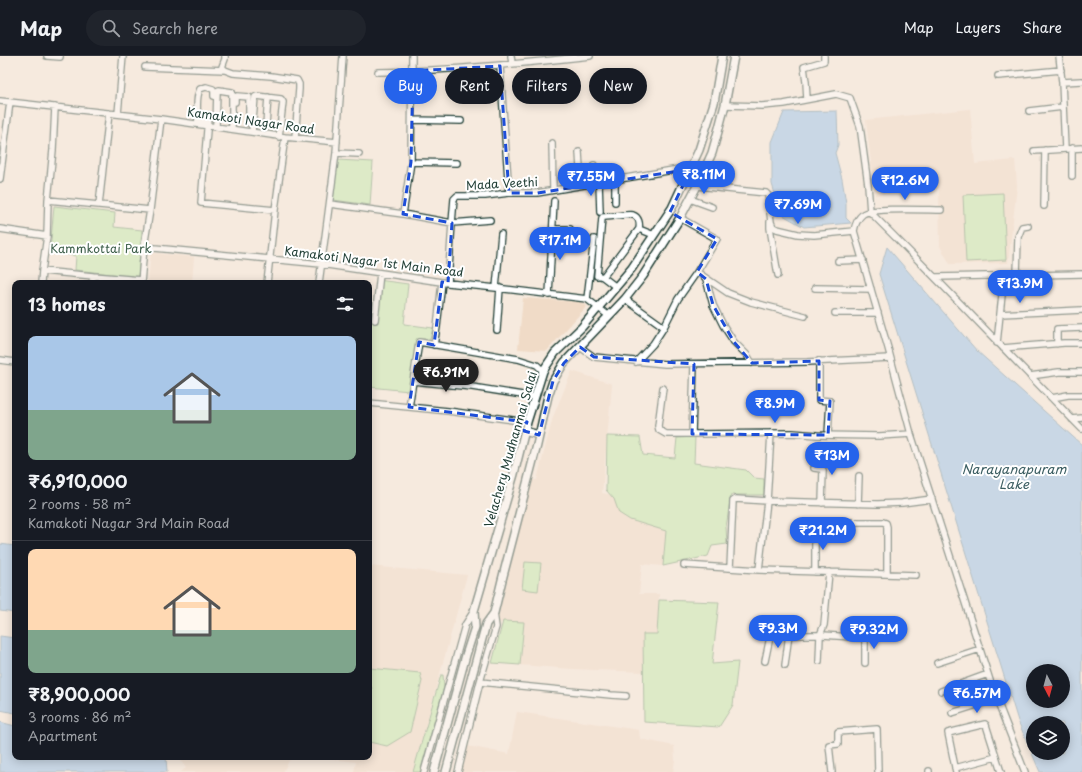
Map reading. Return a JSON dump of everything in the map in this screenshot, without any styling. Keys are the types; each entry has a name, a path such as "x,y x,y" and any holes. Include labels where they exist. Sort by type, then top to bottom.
{"main road":[{"name":"Velachery Mudhanmai Salai","path":"434,772 475,627 474,611 514,474 524,432 543,371 555,353 582,327 632,268 672,208 700,150 714,103 722,56"},
{"name":"Velachery Mudhanmai Salai","path":"446,772 486,624 494,613 553,381 564,363 625,299 643,276 680,218 712,153 725,105 734,56"},
{"path":"524,432 539,435"}],"street":[{"path":"47,56 60,56"},
{"path":"118,114 123,56"},
{"path":"225,56 222,67 225,70"},
{"path":"319,280 336,153 343,56"},
{"path":"412,56 413,68"},
{"path":"511,56 512,64"},
{"path":"437,70 500,66 590,56"},
{"path":"807,99 804,67 824,61 824,56"},
{"path":"1059,56 1062,82 1065,149"},
{"path":"500,66 509,193"},
{"path":"145,68 225,70 233,73 298,80 300,89 295,138"},
{"path":"998,76 1061,70"},
{"path":"378,72 384,72"},
{"path":"1062,82 1082,81"},
{"path":"206,88 213,89 214,91 205,118 207,125 198,100 199,92 201,89 206,88"},
{"path":"234,129 233,93 218,90 207,125 201,203 275,210"},
{"path":"725,105 762,106 784,104 836,94 850,98 860,126 870,212 936,277 1082,429"},
{"path":"234,129 236,96 248,96 251,132"},
{"path":"251,132 255,97 268,97 282,100 280,127 282,137 267,280"},
{"path":"266,125 268,97"},
{"name":"Kamakoti Nagar Road","path":"0,101 161,119 282,137 337,142"},
{"path":"0,178 10,102"},
{"path":"403,214 411,162 412,104"},
{"path":"41,280 47,236 48,200 53,150 55,107"},
{"path":"1029,110 1063,107"},
{"path":"99,205 109,113"},
{"path":"141,280 144,247 161,119"},
{"path":"412,120 461,121"},
{"path":"252,123 280,127"},
{"path":"552,143 553,190"},
{"path":"1072,148 1072,176"},
{"path":"1034,151 1082,148"},
{"path":"1044,206 1045,150"},
{"path":"579,152 581,185"},
{"path":"336,153 359,154"},
{"path":"411,162 457,163"},
{"path":"594,165 600,212"},
{"name":"Mada Veethi","path":"452,223 454,199 458,196 537,193 679,169 691,169"},
{"path":"615,179 616,202"},
{"path":"697,186 766,193 768,195 770,228 778,275"},
{"path":"690,199 712,207"},
{"path":"48,200 150,210"},
{"path":"549,294 554,201"},
{"path":"330,204 403,214 452,223 490,220"},
{"path":"941,210 892,210 870,212 863,214 859,218 855,225 854,231 911,434 996,699 1025,772"},
{"path":"632,215 637,218 640,224 639,229 600,276 602,218 632,215"},
{"path":"636,362 652,344 664,327 678,299 697,272 717,239 680,218"},
{"path":"770,220 776,229 798,234 814,236 854,231"},
{"path":"434,344 445,282 452,223"},
{"path":"1017,276 1018,237 1022,227 1028,226"},
{"path":"0,229 47,236"},
{"path":"553,229 570,229"},
{"path":"639,229 654,235"},
{"path":"496,330 501,234"},
{"path":"586,299 594,239"},
{"name":"Kamakoti Nagar 1st Main Road","path":"144,247 322,264 445,282 586,299 609,316"},
{"path":"838,261 863,260"},
{"path":"42,271 125,280"},
{"path":"697,272 728,293 751,302 805,316"},
{"path":"375,320 380,273"},
{"path":"936,277 1082,274"},
{"path":"590,275 600,276 616,287"},
{"path":"92,280 93,276"},
{"path":"997,342 1004,276"},
{"path":"706,279 713,305 723,325 734,342 752,362"},
{"path":"815,288 871,289"},
{"path":"625,299 664,327"},
{"path":"1000,314 1082,310"},
{"path":"835,313 878,313"},
{"path":"1057,344 1057,329 1082,328"},
{"path":"409,407 419,342 518,359 537,365 543,371"},
{"path":"1003,348 1082,343"},
{"path":"580,347 594,357 666,364 890,358"},
{"path":"0,360 12,362"},
{"path":"819,361 819,400 830,401 828,435"},
{"path":"692,434 694,364"},
{"path":"1030,376 1059,372 1082,372"},
{"path":"413,381 472,387 535,397"},
{"path":"662,388 658,426 659,430 666,434 792,433 878,436 911,434"},
{"path":"1052,398 1068,395 1082,395"},
{"path":"372,403 448,411 527,422"},
{"path":"1072,419 1082,418"},
{"path":"759,570 767,501 771,433"},
{"path":"814,468 821,469 823,472 822,503"},
{"path":"858,476 858,504"},
{"path":"730,568 734,500 736,499 858,504 902,503 932,500"},
{"path":"850,522 886,523 887,574"},
{"path":"815,529 815,572"},
{"path":"684,565 759,570 916,576"},
{"path":"819,661 820,635 824,625 829,572"},
{"path":"424,772 465,625 474,611"},
{"path":"458,772 480,682 496,627 494,613"},
{"path":"785,665 789,634"},
{"path":"765,661 770,636 789,634 865,638 865,663"},
{"path":"937,663 980,649"},
{"path":"941,691 988,674"},
{"path":"480,682 626,696"},
{"path":"952,713 996,699"},
{"path":"996,757 956,770 948,733 985,724 986,725 1001,772"},
{"path":"832,772 829,745 838,744 838,732 877,729 878,772"}],"highlighted area":[{"path":"500,66 509,193 537,193 691,169 670,212 717,239 697,272 706,279 713,305 734,342 752,363 819,361 819,400 830,401 828,435 692,434 694,364 594,357 580,347 564,363 553,381 539,435 524,431 527,422 409,407 419,342 434,345 442,282 448,283 452,223 403,214 411,162 413,71"}],"shaded area":[{"path":"970,109 975,164 1015,160 1017,186 1008,263 950,264 940,246 939,189 875,195 866,120"},
{"path":"151,253 194,257 192,280 148,280"},
{"path":"523,298 580,302 587,306 547,351 518,349"},
{"path":"572,371 612,384 602,493 618,496 619,513 630,520 665,529 666,531 663,566 642,564 639,594 659,594 657,634 643,634 644,672 520,665 524,627 497,622 532,480 537,480 553,417"},
{"path":"372,566 467,575 413,772 354,772 356,762 340,760 372,760"},
{"path":"517,712 639,730 640,739 674,746 675,760 673,772 460,772 467,746 509,754"},
{"path":"180,760 289,760 283,772 181,772 186,768"}],"green space":[{"path":"338,160 373,162 370,205 333,200"},
{"path":"1003,193 1006,260 966,262 963,195"},
{"name":"Kammkottai Park","path":"54,206 115,213 114,227 142,230 138,277 75,270 76,256 50,252"},
{"path":"378,280 408,284 404,324 433,328 430,339 418,339 409,391 372,387 372,320"},
{"path":"607,436 640,437 643,455 675,458 677,438 695,437 694,463 746,470 754,478 764,479 764,495 731,495 726,527 727,544 712,546 708,556 663,566 666,531 630,520 619,513 614,499 606,490"},
{"path":"525,562 541,563 538,591 522,589"},
{"path":"659,600 719,602 712,664 738,662 733,705 719,727 644,722 643,634 657,634"},
{"path":"503,621 524,622 520,665 492,663"},
{"path":"372,668 420,673 422,681 410,732 387,746 372,743"},
{"path":"441,675 443,675 444,687 420,772 413,772"}],"water":[{"path":"837,111 838,145 835,153 842,179 846,203 846,218 851,223 804,227 781,214 772,184 772,142 784,112"},
{"name":"Narayanapuram Lake","path":"887,247 977,351 1082,445 1082,772 1040,772 1035,760 1070,760 1070,716 1026,716 1026,740 1018,721 879,274"},
{"path":"0,544 12,546 12,613 0,611"},
{"path":"0,636 12,638 12,712 0,710"},
{"path":"0,722 12,725 12,760 166,760 167,772 0,772"}]}
